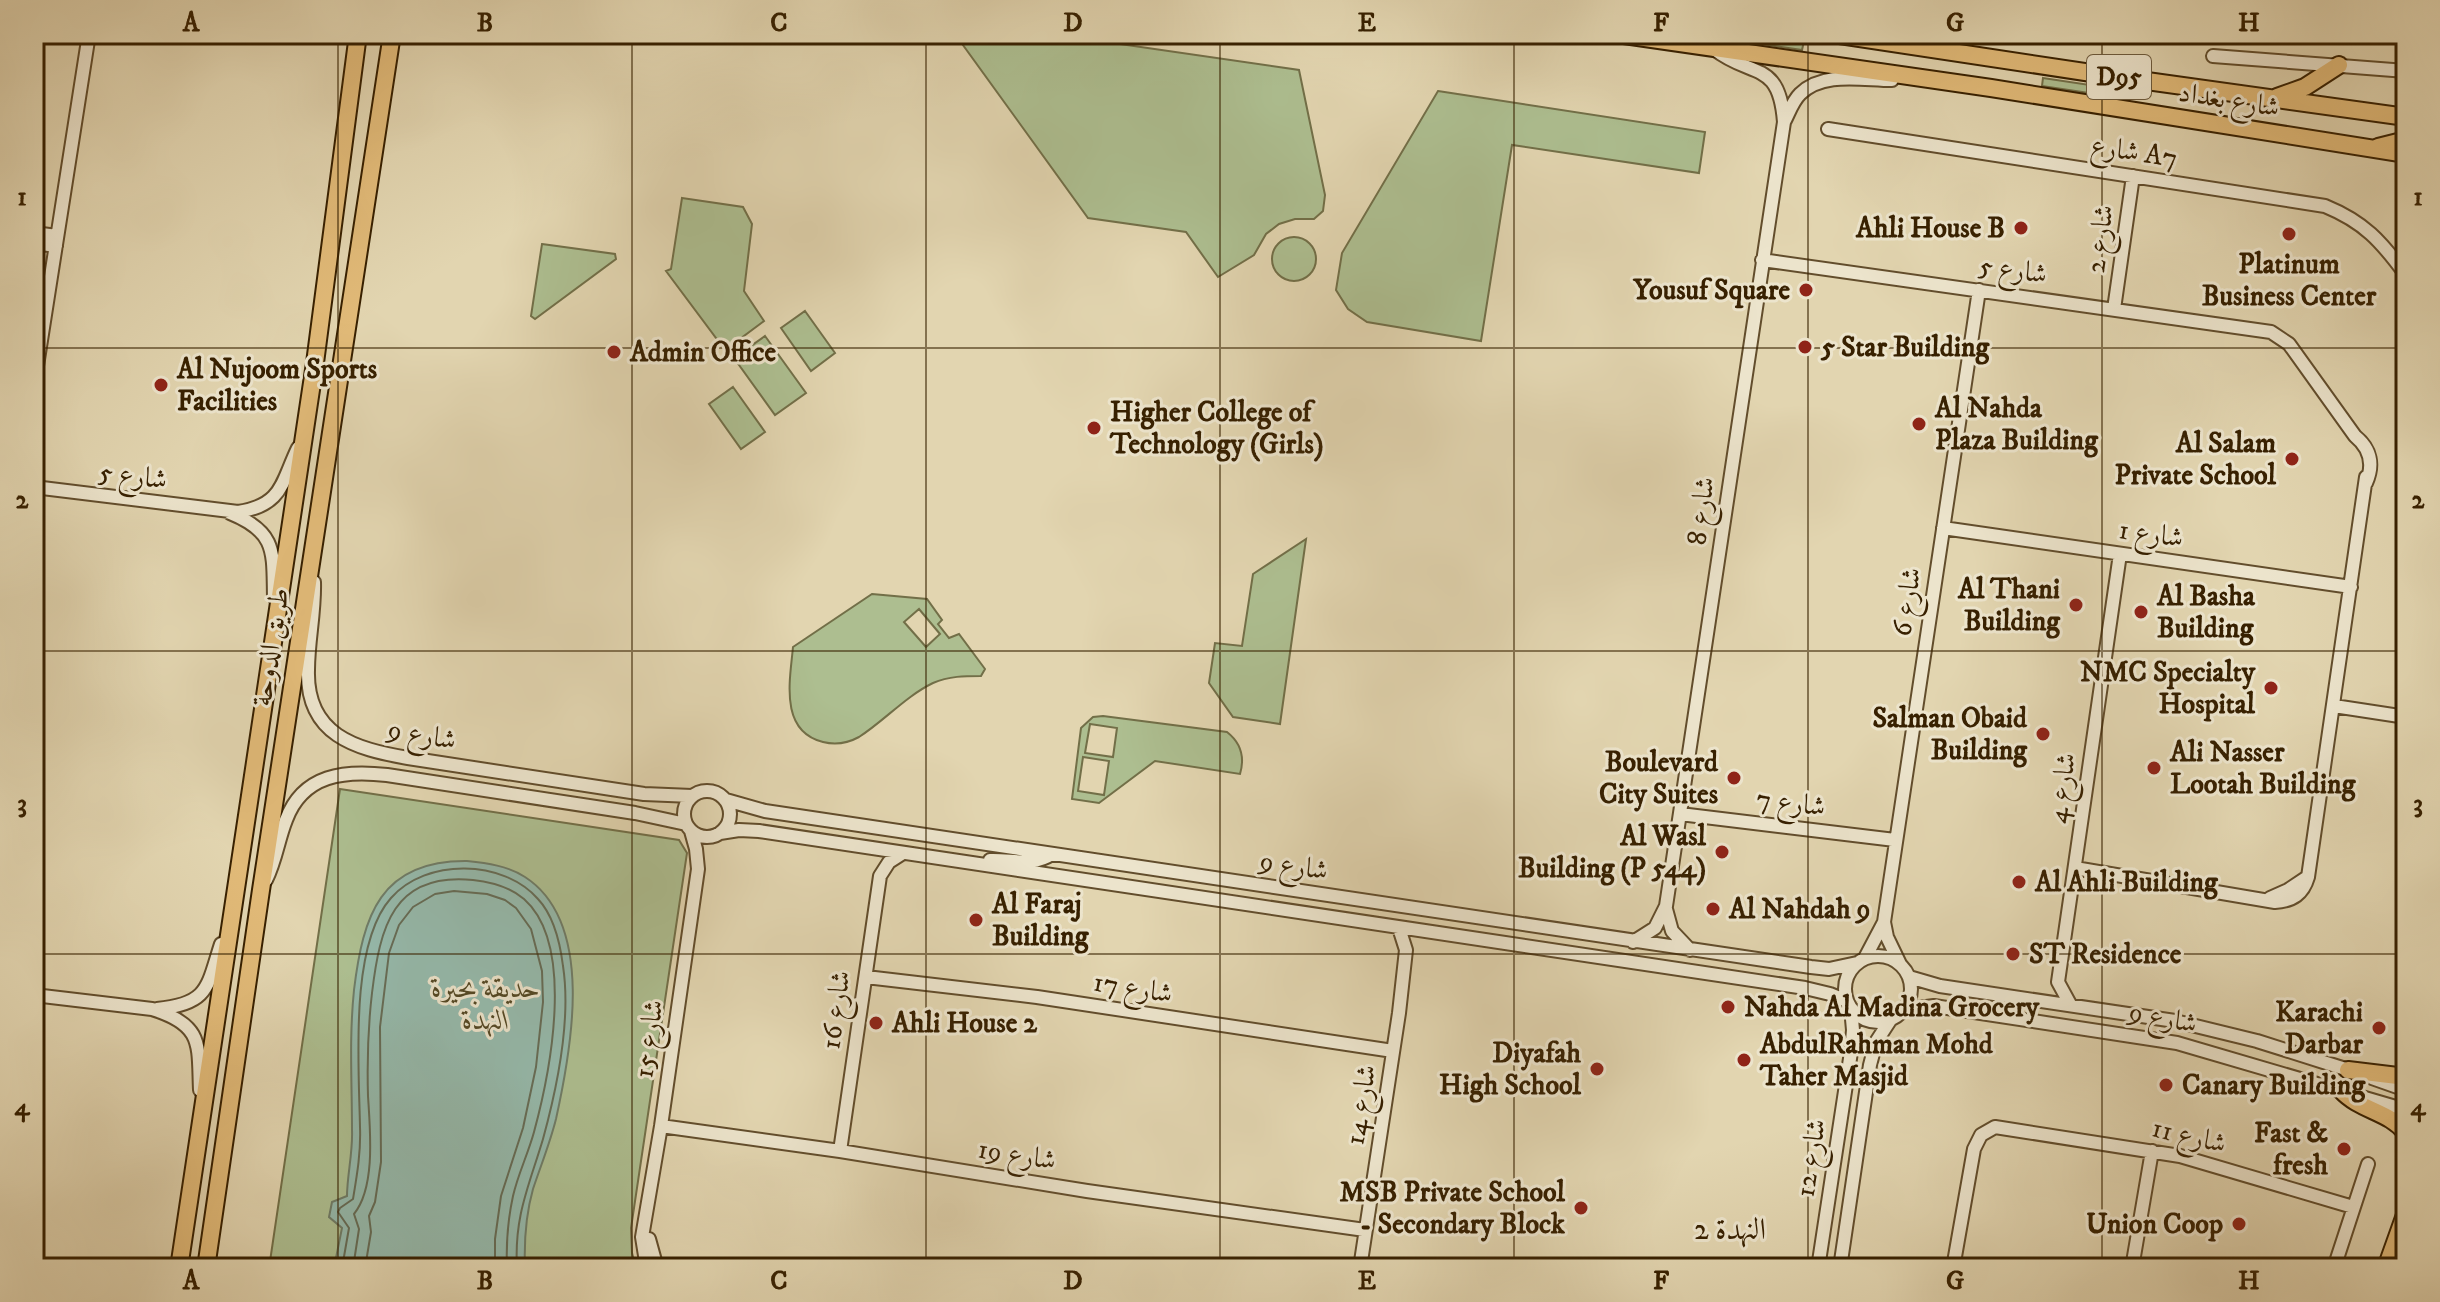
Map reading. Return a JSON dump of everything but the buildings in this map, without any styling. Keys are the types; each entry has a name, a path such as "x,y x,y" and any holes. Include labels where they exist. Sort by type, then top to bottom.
{"main road":[{"name":"طريق الدوحة","path":"179,1268 277,619 358,34"},
{"path":"384,34 389,53"},
{"name":"طريق الدوحة","path":"206,1268 392,34"},
{"name":"شارع بغداد","path":"1617,34 1991,88 2406,154"},
{"name":"شارع بغداد","path":"1833,34 2406,117"},
{"path":"2270,98 2305,87 2339,65"},
{"path":"2372,149 2406,140"},
{"path":"2348,1070 2406,1077"},
{"path":"2341,1090 2360,1106 2395,1121 2406,1133"},
{"path":"2386,1268 2406,1212"},
{"path":"172,1268 182,1248"}],"street":[{"path":"34,385 89,34"},
{"name":"شارع 8","path":"1633,942 1655,928 1666,906 1784,122 1780,94 1768,76 1755,68 1731,61 1714,49"},
{"path":"2213,56 2406,71"},
{"name":"شارع 8","path":"1784,122 1800,94 1825,80 1937,81"},
{"name":"شارع A7","path":"1828,129 2325,206 2372,233 2406,275"},
{"name":"شارع 2","path":"2114,309 2133,176"},
{"path":"34,233 56,241"},
{"path":"34,243 56,241"},
{"name":"شارع 5","path":"1762,260 2271,332 2284,338 2355,436 2362,441 2370,457 2370,475 2366,483 2308,877 2300,893 2275,902 2075,868"},
{"name":"شارع 6","path":"1901,965 1887,937 1884,922 1979,290"},
{"name":"شارع 5","path":"34,487 227,512 257,508 278,493 303,439"},
{"name":"شارع 5","path":"227,512 258,528 271,546 277,619"},
{"name":"شارع 1","path":"1943,528 2351,587"},
{"name":"شارع 4","path":"2058,982 2120,554"},
{"name":"شارع 9","path":"312,555 314,602 308,681 316,711 336,735 370,750 408,758 644,794 692,796"},
{"path":"2334,706 2406,717"},
{"name":"شارع 9","path":"261,890 274,864 287,817 297,800 319,782 345,773 387,775 635,813 688,828"},
{"path":"706,790 720,794 726,800 729,821 716,834 705,837 688,828 684,809 692,796 706,790"},
{"name":"شارع 9","path":"726,800 765,811 1820,969 1839,968 1861,960"},
{"name":"شارع 7","path":"1680,814 1895,840"},
{"name":"شارع 15","path":"647,1268 642,1247 698,869 696,849 688,828"},
{"name":"شارع 9","path":"716,834 749,830 1805,988 1830,994 1849,1004"},
{"name":"شارع 15","path":"698,869 716,834"},
{"path":"868,848 875,858 880,876"},
{"path":"880,876 889,862 903,853"},
{"path":"971,863 996,860 1029,863 1052,854"},
{"name":"شارع 16","path":"840,1151 880,876"},
{"path":"1666,906 1672,931 1690,950"},
{"name":"شارع 6","path":"1861,960 1884,922"},
{"path":"34,995 152,1009 185,1004 200,995 213,977 230,927"},
{"name":"شارع 14","path":"1360,1268 1406,950 1399,928"},
{"name":"شارع 14","path":"1406,950 1420,931"},
{"path":"1878,955 1901,965 1909,977 1911,988 1903,1010 1891,1019 1874,1021 1857,1014 1849,1004 1845,984 1847,976 1861,960 1878,955"},
{"name":"شارع 17","path":"866,977 1037,997 1393,1051"},
{"name":"شارع 9","path":"1909,977 1940,986 2139,1015 2217,1031 2298,1053 2406,1090"},
{"path":"2037,999 2058,982 2070,1004"},
{"name":"شارع 12","path":"1818,1268 1853,1041 1849,1004"},
{"name":"شارع 9","path":"1903,1010 1934,1006 2154,1038 2406,1110"},
{"path":"152,1009 179,1021 197,1043 203,1106"},
{"name":"شارع 12","path":"1840,1268 1872,1053 1891,1019"},
{"name":"شارع 19","path":"661,1126 1365,1230"},
{"name":"شارع 11","path":"1953,1268 1976,1141 1987,1130 2003,1127 2152,1151 2237,1171 2353,1207"},
{"path":"2132,1268 2152,1151"},
{"path":"2334,1268 2368,1164"},
{"name":"شارع 15","path":"646,1216 649,1242 657,1268"}],"green space":[{"path":"955,34 1051,34 1299,70 1325,195 1323,211 1314,219 1295,219 1279,224 1266,234 1254,255 1218,277 1186,232 1088,218"},
{"path":"1715,34 1756,34 1804,41 1802,50 1714,37"},
{"path":"2043,78 2130,91 2129,99 2042,86"},
{"path":"1438,91 1705,132 1699,173 1512,145 1481,341 1367,322 1348,309 1336,290 1342,253"},
{"path":"682,198 743,207 752,224 744,291 764,321 725,350 666,271 671,269"},
{"path":"1294,237 1310,243 1316,259 1310,275 1294,281 1278,275 1272,259 1278,243"},
{"path":"542,244 615,254 616,259 535,319 531,316"},
{"path":"805,311 835,353 811,371 781,328"},
{"path":"765,336 806,393 775,415 734,358"},
{"path":"733,387 765,432 741,449 709,404"},
{"path":"1306,539 1280,724 1233,717 1209,683 1215,643 1242,646 1253,574"},
{"path":"872,594 927,599 942,620 938,624 949,638 959,634 985,669 981,676 963,676 933,683 859,737 841,743 828,743 809,736 793,716 790,689 793,647","holes":["919,609 940,634 926,647 904,622"]},
{"path":"1093,717 1227,732 1241,751 1240,774 1155,761 1099,803 1072,799 1081,728","holes":["1090,724 1117,728 1113,757 1085,753","1083,757 1109,761 1104,795 1078,791"]},
{"name":"حديقة بحيرة النهدة","path":"340,789 679,840 687,853 631,1228 636,1268 269,1268"}],"water":[{"path":"467,861 490,864 525,877 547,898 562,925 570,956 572,1025 556,1119 531,1199 526,1228 525,1268 334,1268 342,1228 329,1217 332,1202 347,1196 352,1138 352,1008 363,938 381,897 395,882 414,870 438,863"}],"place":[{"name":"Ahli House B","path":"2021,228"},
{"name":"Platinum Business Center","path":"2289,234"},
{"name":"Yousuf Square","path":"1806,290"},
{"name":"5 Star Building","path":"1805,347"},
{"name":"Admin Office","path":"614,352"},
{"name":"Al Nujoom Sports Facilities","path":"161,385"},
{"name":"Al Nahda Plaza Building","path":"1919,424"},
{"name":"Higher College of Technology (Girls)","path":"1094,428"},
{"name":"Al Salam Private School","path":"2292,459"},
{"name":"Al Thani Building","path":"2076,605"},
{"name":"Al Basha Building","path":"2141,612"},
{"name":"NMC Specialty Hospital","path":"2271,688"},
{"name":"Salman Obaid Building","path":"2043,734"},
{"name":"Ali Nasser Lootah Building","path":"2154,768"},
{"name":"Boulevard City Suites","path":"1734,778"},
{"name":"Al Wasl Building (P 544)","path":"1722,852"},
{"name":"Al Ahli Building","path":"2019,882"},
{"name":"Al Nahdah 9","path":"1713,909"},
{"name":"Al Faraj Building","path":"976,920"},
{"name":"ST Residence","path":"2013,954"},
{"name":"Nahda Al Madina Grocery","path":"1728,1007"},
{"name":"Ahli House 2","path":"876,1023"},
{"name":"Karachi Darbar","path":"2379,1028"},
{"name":"AbdulRahman Mohd Taher Masjid","path":"1744,1060"},
{"name":"Diyafah High School","path":"1597,1069"},
{"name":"Canary Building","path":"2166,1085"},
{"name":"Fast & fresh","path":"2344,1149"},
{"name":"MSB Private School - Secondary Block","path":"1581,1208"},
{"name":"Union Coop","path":"2239,1224"}],"district":[{"name":"النهدة 2","path":"1730,1230"}]}
